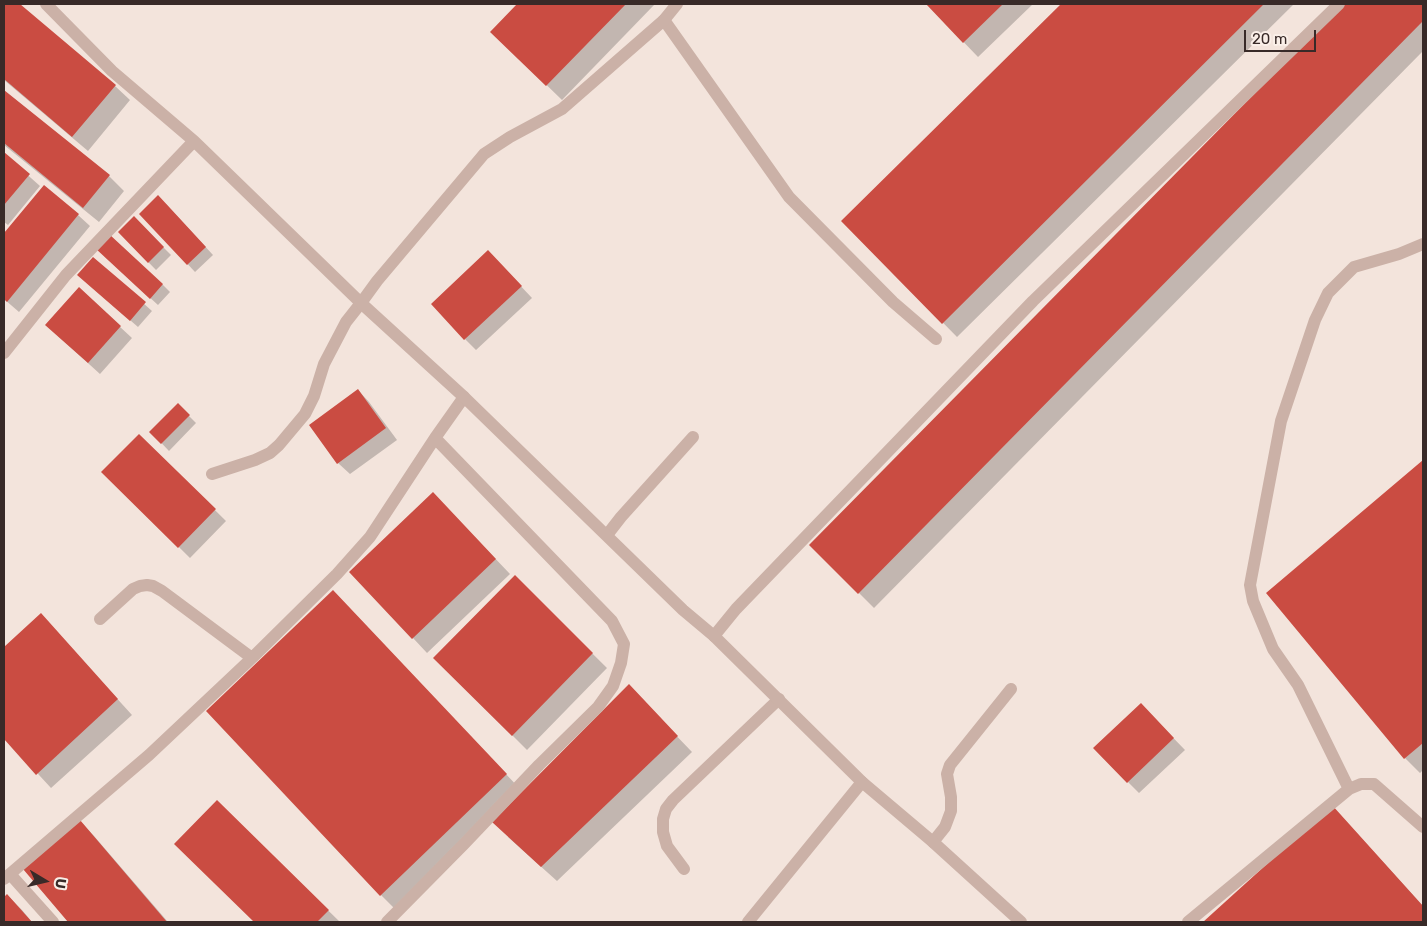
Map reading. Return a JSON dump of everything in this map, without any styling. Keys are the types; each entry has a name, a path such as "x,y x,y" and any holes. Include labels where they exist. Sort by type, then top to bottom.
{"street":[{"path":"212,474 255,460 270,453 279,445 305,414 314,396 324,364 346,322 377,281 484,154 510,137 562,109 664,20 677,4"},
{"path":"714,636 736,609 1033,302 1340,4"},
{"path":"53,6 112,71 194,141 683,610 714,636 862,782 933,842 1022,922"},
{"path":"664,20 789,197 893,302 936,339"},
{"path":"4,353 66,275 194,141"},
{"path":"1349,789 1298,685 1273,649 1253,601 1250,585 1281,421 1315,320 1328,293 1354,266 1399,254 1423,244"},
{"path":"53,922 7,877 149,755 252,658 337,574 370,537 435,438 464,398"},
{"path":"387,922 598,707 613,686 621,663 624,644 612,621 435,438"},
{"path":"607,536 621,517 693,438"},
{"path":"100,619 133,589 140,586 153,586 252,658"},
{"path":"933,842 945,827 951,811 952,797 947,774 950,765 1011,689"},
{"path":"684,869 667,846 663,832 663,819 666,809 673,800 779,699"},
{"path":"748,922 862,782"},
{"path":"1188,922 1349,789 1361,784 1374,784 1423,827"}],"building":[{"path":"4,4 20,4 116,85 72,137 4,79"},
{"path":"517,4 626,4 546,86 490,32"},
{"path":"926,4 1003,4 963,43"},
{"path":"1061,4 1264,4 942,324 841,221"},
{"path":"1343,4 1423,4 1423,21 858,594 809,545"},
{"path":"4,90 110,175 83,208 4,143"},
{"path":"4,152 30,174 4,205"},
{"path":"44,185 79,214 7,302 4,299 4,233"},
{"path":"158,195 206,247 187,265 139,214"},
{"path":"134,216 164,247 148,263 118,232"},
{"path":"109,234 163,284 150,299 95,248"},
{"path":"488,250 522,286 464,340 431,304"},
{"path":"93,257 146,302 130,321 77,275"},
{"path":"79,287 121,326 88,363 45,325"},
{"path":"358,389 386,428 337,464 309,425"},
{"path":"178,403 190,415 161,444 149,432"},
{"path":"139,434 216,509 178,548 101,472"},
{"path":"1423,460 1423,743 1404,759 1266,593"},
{"path":"433,492 496,559 412,639 349,572"},
{"path":"515,575 593,653 512,736 433,658"},
{"path":"333,590 507,774 380,896 206,711"},
{"path":"41,613 118,699 36,775 4,739 4,647"},
{"path":"629,684 678,736 541,867 492,822"},
{"path":"1141,703 1174,738 1127,783 1093,748"},
{"path":"217,800 329,910 317,922 254,922 174,844"},
{"path":"1332,805 1423,906 1423,922 1203,922"},
{"path":"80,820 167,922 68,922 23,869"},
{"path":"7,894 32,922 4,922 4,897"}]}
